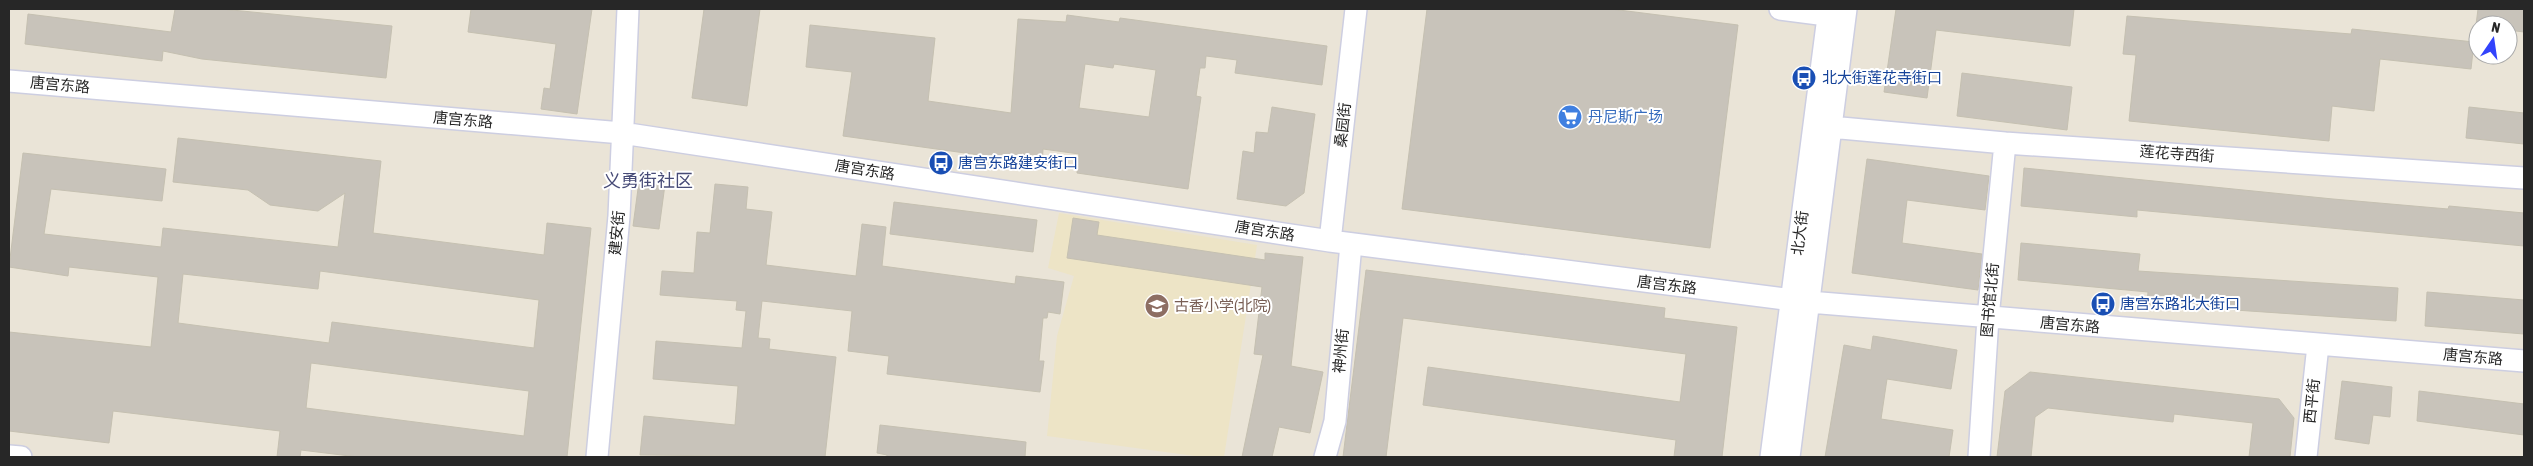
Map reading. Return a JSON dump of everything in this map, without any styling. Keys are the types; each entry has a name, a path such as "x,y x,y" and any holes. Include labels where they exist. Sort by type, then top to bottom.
{"street":[{"name":"建安街","path":"597,457 619,216 628,9"},
{"name":"桑园街","path":"1340,243 1356,9"},
{"path":"1780,9 1837,12"},
{"name":"北大街","path":"1771,457 1830,127 1837,12"},
{"name":"北大街","path":"1788,457 1800,301 1837,12"},
{"name":"唐宫东路","path":"9,81 622,133 1340,243 1800,301 2524,361"},
{"name":"莲花寺西街","path":"1830,127 2005,142 2524,178"},
{"name":"图书馆北街","path":"1979,457 1988,318 2005,142"},
{"name":"神州街","path":"1325,457 1335,421 1340,243"},
{"name":"西平街","path":"2306,457 2318,344"},
{"path":"9,456 21,457"}],"shaded area":[{"name":"古香小学(北院)","path":"1059,213 1257,245 1224,457 1202,457 1047,436 1057,336 1074,276 1048,268"}],"building":[{"path":"175,9 222,9 392,26 386,78 202,59 163,51 162,61 25,44 28,14 171,32"},
{"path":"471,9 592,9 577,114 541,109 544,88 550,89 556,44 468,32"},
{"path":"704,9 760,9 747,106 692,98"},
{"name":"丹尼斯广场","path":"1427,9 1611,9 1738,25 1710,248 1402,209"},
{"path":"1896,9 2074,9 2070,46 1936,30 1927,98 1884,92"},
{"path":"2478,9 2524,9 2524,32 2518,31 2518,15 2477,15"},
{"path":"1067,15 1119,22 1120,18 1327,46 1322,85 1235,73 1237,60 1206,56 1205,68 1200,68 1196,96 1201,97 1188,189 1077,173 1079,154 1043,149 1042,168 1007,165 1008,159 843,136 852,72 806,67 810,25 935,38 928,101 1011,113 1018,19 1066,22","holes":["1085,64 1113,68 1114,64 1156,70 1149,117 1079,108"]},
{"path":"2127,16 2351,34 2352,29 2468,41 2468,65 2471,65 2471,69 2380,59 2374,111 2332,106 2329,141 2129,121 2136,55 2123,54"},
{"path":"1962,73 2072,87 2067,130 1957,116"},
{"path":"1272,107 1315,114 1304,193 1286,206 1237,199 1243,151 1254,153 1256,132 1268,133"},
{"path":"2469,107 2524,113 2524,144 2466,138"},
{"path":"178,138 381,161 373,233 544,255 547,223 591,228 567,457 358,457 301,450 300,457 277,457 280,431 113,411 109,443 9,431 9,332 151,347 158,277 69,267 68,276 9,267 23,153 166,169 162,201 51,189 44,234 161,247 163,228 338,247 345,193 318,211 270,205 248,190 173,182","holes":["320,271 539,300 534,348 332,322 329,343 178,323 183,274 318,289","311,363 529,391 524,436 306,408"]},
{"path":"1867,159 1989,176 1985,210 1907,200 1902,243 1982,254 1978,290 1852,273"},
{"path":"2024,168 2333,199 2448,209 2449,206 2524,213 2524,246 2137,210 2137,217 2021,206"},
{"path":"640,174 666,177 659,229 633,226"},
{"path":"715,184 748,187 746,209 772,212 766,265 856,276 862,224 886,227 882,266 1015,284 1016,276 1064,282 1060,314 1048,312 1047,318 1043,318 1039,361 1044,361 1040,392 887,374 889,356 848,351 852,311 762,301 758,338 770,339 769,349 836,357 825,457 640,455 644,416 735,425 738,386 653,379 656,341 742,348 746,311 736,310 737,301 660,295 662,271 694,273 697,232 710,233"},
{"path":"894,202 1037,220 1033,252 890,234"},
{"path":"1073,218 1099,222 1097,235 1265,260 1265,253 1303,257 1291,366 1323,372 1310,433 1279,427 1272,457 1242,457 1263,355 1254,354 1262,287 1067,258"},
{"path":"2021,243 2140,254 2138,271 2398,288 2396,321 2147,304 2148,292 2018,280"},
{"path":"1366,270 1665,308 1664,318 1737,327 1722,457 1674,457 1676,440 1423,405 1428,367 1680,402 1686,354 1403,318 1386,457 1343,457"},
{"path":"2427,292 2524,300 2524,334 2425,326"},
{"path":"1873,336 1957,350 1951,389 1887,379 1881,419 1953,430 1949,457 1825,457 1844,345 1871,350"},
{"path":"2030,372 2279,399 2294,418 2290,457 2249,457 2253,423 2174,414 2173,422 2048,408 2035,417 2031,457 1997,457 2005,391"},
{"path":"2342,381 2392,387 2390,417 2373,415 2369,444 2335,439"},
{"path":"2419,391 2524,404 2524,435 2417,421"},
{"path":"880,425 1026,442 1025,457 887,457 887,455 877,453"}],"place":[{"name":"北大街莲花寺街口","path":"1804,78"},
{"name":"丹尼斯广场","path":"1570,117"},
{"name":"唐宫东路建安街口","path":"941,163"},
{"name":"唐宫东路北大街口","path":"2103,304"},
{"name":"古香小学(北院)","path":"1157,306"}],"district":[{"name":"义勇街社区","path":"648,181"}]}
